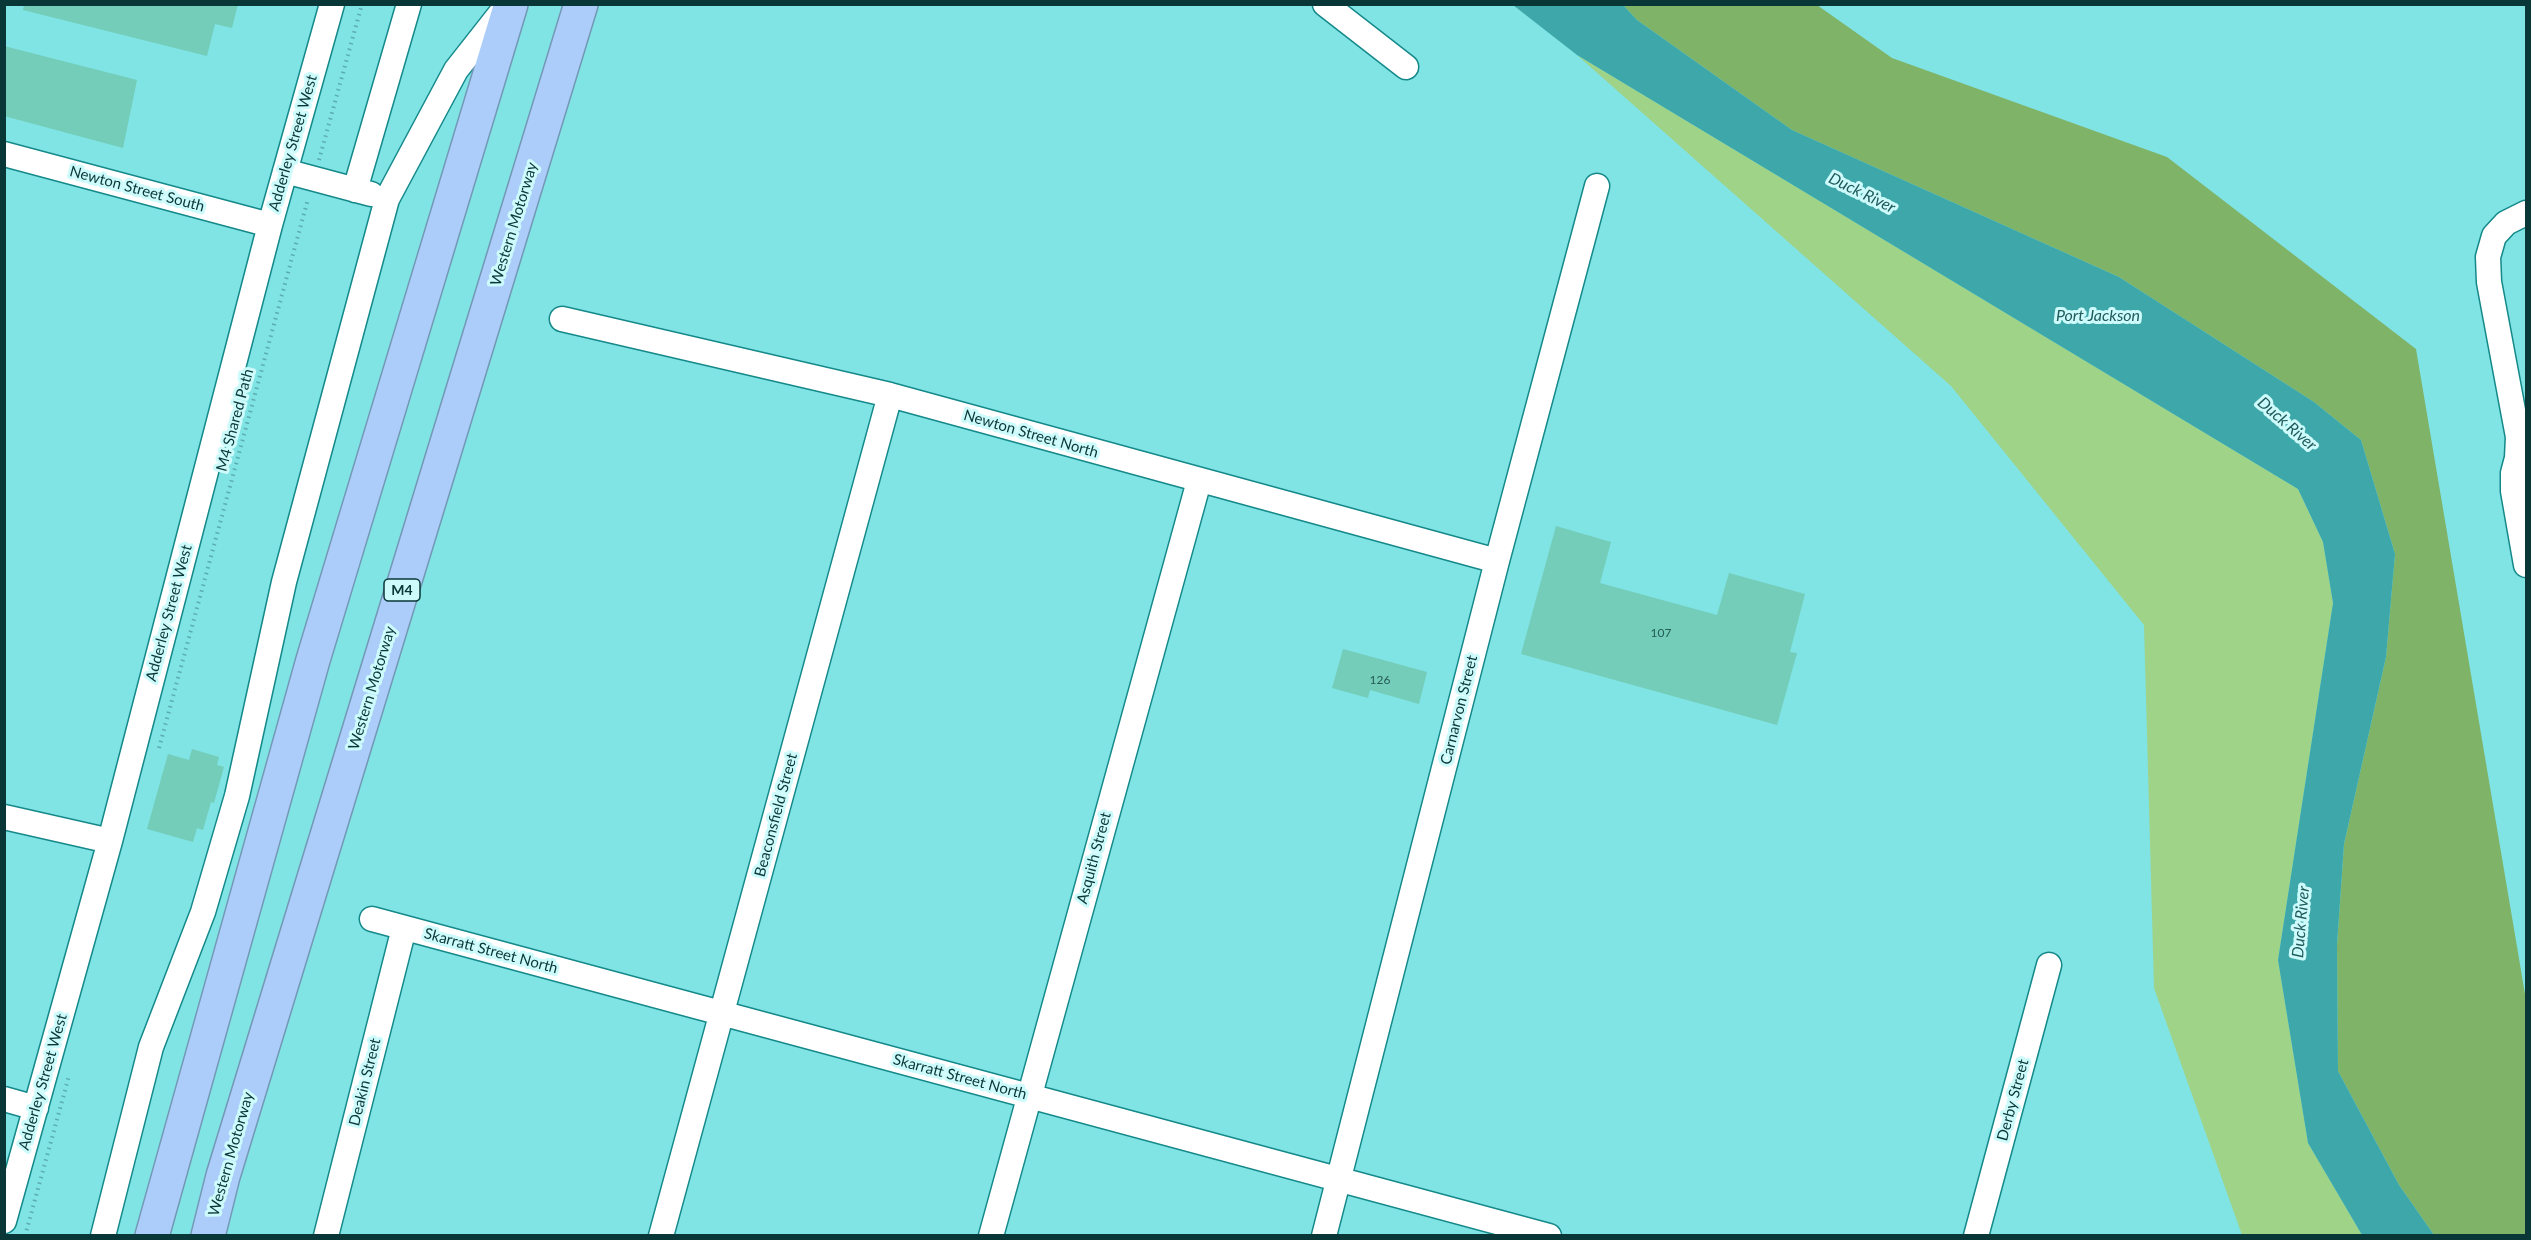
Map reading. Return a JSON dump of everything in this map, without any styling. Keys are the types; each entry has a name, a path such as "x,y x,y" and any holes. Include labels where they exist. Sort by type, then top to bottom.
{"highway":[{"path":"152,1236 313,660 509,4"},
{"name":"Western Motorway","path":"208,1236 234,1142 581,4"}],"street":[{"name":"Adderley Street West","path":"4,1221 14,1147 36,1108 110,841 270,225 332,4"},
{"path":"355,190 409,4"},
{"path":"102,1236 152,1047 203,912 237,796 284,582 387,199 456,70 509,4"},
{"path":"1324,4 1406,67"},
{"name":"Newton Street South","path":"4,154 270,225"},
{"path":"285,171 387,199"},
{"name":"Carnarvon Street","path":"1324,1236 1497,561 1597,186"},
{"path":"2526,213 2506,223 2494,236 2488,257 2489,282 2518,437 2513,491 2526,565"},
{"name":"Newton Street North","path":"562,318 890,395 1497,561"},
{"name":"Beaconsfield Street","path":"661,1236 890,395"},
{"name":"Asquith Street","path":"991,1236 1199,481"},
{"path":"4,817 110,841"},
{"name":"Skarratt Street North","path":"372,919 1549,1236"},
{"name":"Deakin Street","path":"326,1236 404,928"},
{"name":"Derby Street","path":"1976,1236 2049,965"},
{"path":"4,1099 36,1108"}],"path":[{"name":"M4 Shared Path","path":"156,756 362,4"}],"green space":[{"path":"1623,5 1817,5 1892,58 2167,157 2416,349 2526,1000 2526,1235 2434,1235 2399,1185 2338,1071 2337,945 2344,844 2386,657 2395,554 2361,440 2314,402 2119,277 1792,130 1637,20"},
{"path":"1577,55 2298,489 2323,542 2333,603 2278,960 2308,1143 2362,1235 2242,1235 2154,988 2144,625 1951,386"}],"water":[{"name":"Port Jackson","path":"1513,5 1623,5 1637,20 1792,130 2119,277 2314,402 2361,440 2395,554 2386,657 2344,844 2337,945 2338,1071 2399,1185 2434,1235 2362,1235 2308,1143 2278,960 2333,603 2323,542 2298,489 1577,55"}],"building":[{"path":"24,4 238,4 232,28 215,24 207,56 23,10"},
{"path":"4,46 137,80 123,148 4,116"},
{"path":"1556,526 1611,542 1600,583 1717,615 1729,573 1805,594 1790,652 1797,653 1777,725 1521,654"},
{"path":"1343,649 1427,672 1419,704 1370,690 1368,698 1332,688"},
{"path":"192,749 219,757 217,765 224,767 214,803 211,802 203,830 197,828 193,842 147,829 168,754 189,760"}],"water label":[{"name":"Duck River","path":"1862,193"},
{"name":"Duck River","path":"2287,424"},
{"name":"Duck River","path":"2301,922"}]}
